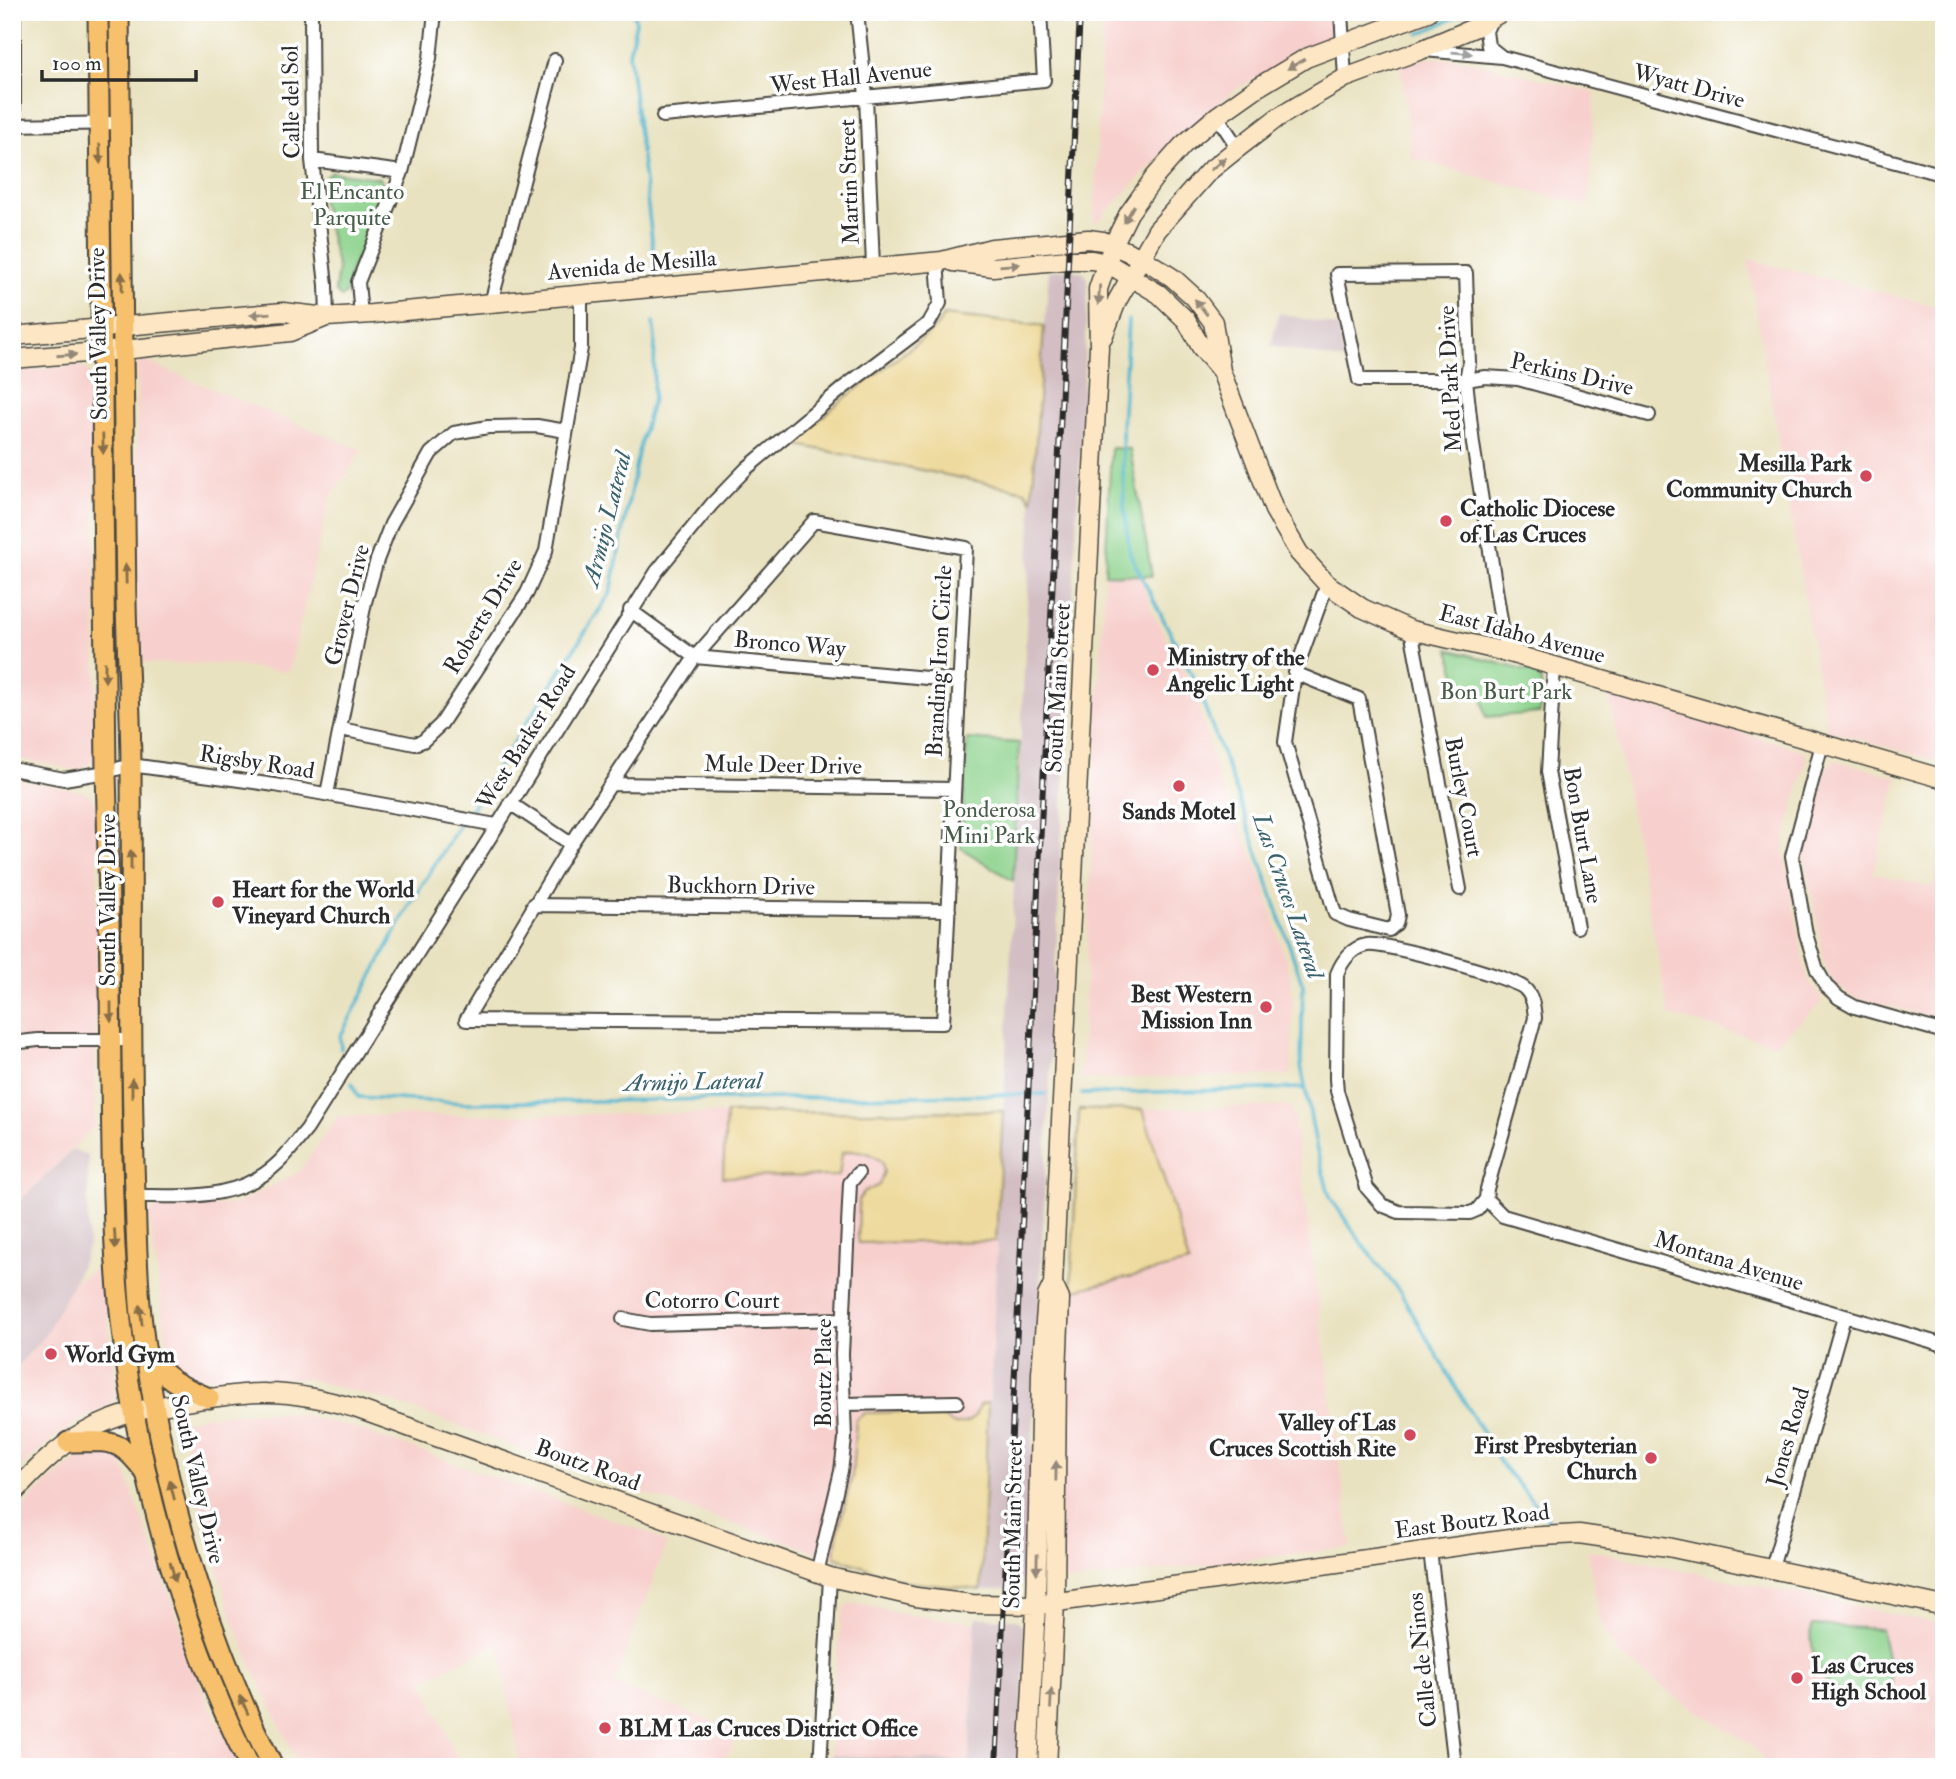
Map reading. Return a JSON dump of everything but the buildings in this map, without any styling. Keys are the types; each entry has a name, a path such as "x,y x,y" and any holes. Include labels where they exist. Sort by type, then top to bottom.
{"main road":[{"name":"South Valley Drive","path":"98,12 106,772 113,1196 118,1288 134,1410 147,1475 179,1592 220,1702 250,1767"},
{"name":"South Valley Drive","path":"118,12 131,765 132,1040 138,1287 155,1407 169,1480 198,1586 236,1687 273,1767"},
{"name":"South Main Street","path":"1028,1767 1036,1605 1041,1373 1047,1296 1053,1284 1099,347 1098,289 1129,213 1154,178 1183,145 1217,116 1258,87 1307,58 1428,12"},
{"name":"South Main Street","path":"1099,347 1117,302 1157,230 1208,172 1277,118 1345,78 1421,50 1476,27 1497,15"},
{"name":"Avenida de Mesilla","path":"12,336 283,312 327,317 361,315 939,261 992,248 1069,240 1088,239 1114,245 1142,258"},
{"name":"East Idaho Avenue","path":"1142,258 1173,278 1195,298 1213,322 1221,371 1274,510 1299,553 1327,584 1362,608 1411,630 1506,652 1944,779"},
{"name":"Avenida de Mesilla","path":"939,261 993,267 1092,260 1107,263 1132,276"},
{"name":"East Idaho Avenue","path":"1132,276 1160,294 1186,320 1201,347 1221,371"},
{"name":"Avenida de Mesilla","path":"12,359 290,332 327,317"},
{"name":"South Main Street","path":"1047,1767 1055,1602 1060,1299 1053,1284"},
{"path":"146,1350 158,1370 177,1384 209,1398"},
{"name":"Boutz Road","path":"12,1495 41,1464 68,1443 84,1432 134,1410 264,1392 316,1397 355,1408 823,1575 916,1597 1003,1605"},
{"path":"68,1443 109,1442 121,1445 132,1454 147,1475"},
{"name":"East Boutz Road","path":"1003,1605 1036,1605 1524,1536 1579,1534 1668,1547 1944,1606"}],"street":[{"path":"14,12 13,125 120,123"},
{"name":"Calle del Sol","path":"311,12 312,160 327,317"},
{"path":"361,315 358,282 402,172 430,58 435,12"},
{"name":"Martin Street","path":"857,12 866,96 873,266"},
{"name":"West Hall Avenue","path":"663,116 1044,80 1040,12"},
{"path":"1340,12 1345,78"},
{"path":"1497,15 1486,31 1488,46 1502,57"},
{"name":"Wyatt Drive","path":"1421,50 1502,57 1944,176"},
{"path":"491,303 555,60"},
{"path":"1217,116 1238,148"},
{"path":"312,160 402,172"},
{"name":"West Barker Road","path":"135,1196 210,1196 242,1186 262,1176 279,1162 307,1129 630,610 657,571 684,536 747,468 843,387 929,323 940,303 939,261"},
{"name":"Med Park Drive","path":"1337,274 1466,273 1469,363 1466,380 1473,444 1506,652"},
{"name":"Perkins Drive","path":"1337,274 1359,380 1466,380 1485,377 1518,379 1649,415"},
{"name":"Roberts Drive","path":"341,729 415,744 423,741 441,724 527,593 546,551 581,348 581,293"},
{"name":"Grover Drive","path":"327,794 365,602 377,560 391,524 431,453 454,433 488,427 537,426 566,431"},
{"name":"Branding Iron Circle","path":"814,521 966,548 943,1023 466,1020 571,844 695,657 814,521"},
{"path":"1295,673 1359,699 1398,915 1396,924 1389,930 1335,914 1285,742 1295,673 1327,584"},
{"path":"630,610 695,657"},
{"name":"Burley Court","path":"1411,630 1460,889"},
{"name":"Bronco Way","path":"695,657 960,681"},
{"name":"Bon Burt Lane","path":"1554,667 1548,772 1577,927"},
{"path":"1822,744 1792,856 1806,934 1817,970 1826,986 1855,1007 1944,1032"},
{"name":"Rigsby Road","path":"12,769 64,779 131,765 327,794 496,825"},
{"name":"Mule Deer Drive","path":"611,784 954,789"},
{"path":"510,803 571,844"},
{"name":"Buckhorn Drive","path":"533,905 949,910"},
{"path":"1367,944 1382,945 1416,954 1503,978 1522,986 1530,994 1535,1018 1486,1199 1477,1210 1470,1213 1399,1212 1382,1205 1367,1188 1337,1091 1336,1079 1337,974 1341,965 1357,948 1367,944"},
{"path":"12,1043 38,1040 132,1040"},
{"name":"Boutz Place","path":"820,1767 823,1575 845,1439 842,1354 850,1183 858,1173"},
{"name":"Montana Avenue","path":"1486,1199 1503,1216 1944,1345"},
{"name":"Jones Road","path":"1772,1568 1844,1317"},
{"name":"Cotorro Court","path":"623,1319 650,1325 844,1320"},
{"path":"844,1404 957,1402"},
{"name":"Calle de Ninos","path":"1430,1550 1455,1767"}],"shaded area":[{"path":"1103,12 1329,12 1331,43 1286,62 1233,91 1175,141 1094,225"},
{"path":"1426,58 1461,59 1595,92 1589,207 1412,158 1401,64"},
{"path":"1748,259 1944,308 1944,763 1827,730"},
{"path":"1071,269 1084,273 1088,286 1026,1575 1021,1585 1014,1589 981,1590 1032,500 1049,270"},
{"path":"1279,313 1339,327 1344,361 1271,345"},
{"path":"142,360 362,450 329,500 289,672 222,664 137,663 137,368"},
{"path":"79,365 87,370 93,381 97,756 88,765 76,770 12,757 12,372"},
{"path":"1105,574 1139,575 1154,615 1195,692 1217,775 1262,878 1290,976 1293,1000 1291,1075 1081,1079"},
{"path":"1609,694 1799,749 1805,753 1807,759 1784,841 1784,851 1804,965 1808,979 1821,998 1820,1004 1775,1044 1669,1015"},
{"path":"1834,760 1898,777 1873,873 1933,888 1944,836 1944,1020 1850,996 1832,980 1826,970 1804,853 1826,768"},
{"path":"12,779 82,791 91,796 98,808 95,1126 12,1209"},
{"path":"1292,1106 1351,1547 1057,1583 1079,1110"},
{"path":"1003,1111 981,1590 908,1582 625,1487 394,1402 308,1379 172,1376 148,1210 237,1204 299,1172 338,1116"},
{"path":"73,1149 88,1156 88,1247 74,1281 44,1337 12,1372 12,1209"},
{"path":"105,1264 109,1330 117,1391 115,1399 50,1441 12,1475 12,1372 44,1337 74,1281"},
{"path":"292,1413 353,1427 652,1534 666,1544 614,1685 739,1731 722,1767 521,1767 499,1643 423,1680 461,1767 300,1767 233,1619 197,1501 181,1421 212,1415"},
{"path":"91,1449 118,1451 204,1694 241,1767 12,1767 12,1519 40,1489"},
{"name":"Las Cruces High School","path":"1588,1550 1944,1625 1944,1767 1770,1767 1751,1744 1683,1702 1617,1654 1599,1618"},
{"path":"858,1603 901,1614 976,1623 969,1762 831,1755 841,1617 844,1608"},
{"path":"976,1618 1016,1619 1025,1629 1019,1767 830,1767 831,1755 969,1762"}],"green space":[{"name":"El Encanto Parquite","path":"331,172 380,178 385,188 378,216 350,272 347,292 341,297 335,291 338,269 322,202 321,181"},
{"path":"1111,448 1130,449 1152,576 1105,574"},
{"name":"Bon Burt Park","path":"1449,649 1537,674 1542,682 1540,713 1486,717 1481,694 1461,693"},
{"name":"Ponderosa Mini Park","path":"967,739 1019,743 1013,881 961,848"},
{"path":"1812,1625 1881,1629 1895,1695 1859,1699 1844,1695 1832,1687 1815,1661"}],"sand":[{"path":"944,315 1044,326 1032,500 1025,491 793,444 837,404 926,336"},
{"path":"1143,1109 1189,1263 1071,1291 1079,1110"},
{"path":"1003,1111 996,1241 858,1243 859,1200 863,1193 879,1185 884,1171 882,1162 863,1152 842,1153 839,1176 723,1177 726,1113"},
{"path":"988,1403 981,1590 908,1582 835,1557 837,1536 852,1476 856,1420 865,1413 935,1411 954,1425 971,1420 979,1405"}],"waterway":[{"name":"Armijo Lateral","path":"633,12 636,22 629,53 655,264"},
{"name":"Las Cruces Lateral","path":"1419,34 1467,12"},
{"name":"Las Cruces Lateral","path":"1128,320 1122,430 1124,505 1130,554 1195,681 1303,985 1301,1065 1317,1151 1330,1197 1401,1294 1501,1464 1548,1519"},
{"name":"Armijo Lateral","path":"470,811 611,592 638,453 653,398 653,322"},
{"name":"Armijo Lateral","path":"341,1049 340,1037 408,908 461,822"},
{"name":"Armijo Lateral","path":"352,1083 358,1097 465,1103 1045,1094"},
{"name":"Armijo Lateral","path":"1082,1094 1303,1088"}],"railway":[{"path":"996,1767 1080,12"}],"place":[{"name":"Mesilla Park Community Church","path":"1866,476"},
{"name":"Catholic Diocese of Las Cruces","path":"1446,521"},
{"name":"Ministry of the Angelic Light","path":"1153,670"},
{"name":"Sands Motel","path":"1179,786"},
{"name":"Heart for the World Vineyard Church","path":"218,902"},
{"name":"Best Western Mission Inn","path":"1266,1007"},
{"name":"World Gym","path":"51,1354"},
{"name":"Valley of Las Cruces Scottish Rite","path":"1410,1435"},
{"name":"First Presbyterian Church","path":"1651,1458"},
{"name":"Las Cruces High School","path":"1797,1678"},
{"name":"BLM Las Cruces District Office","path":"605,1728"}]}
